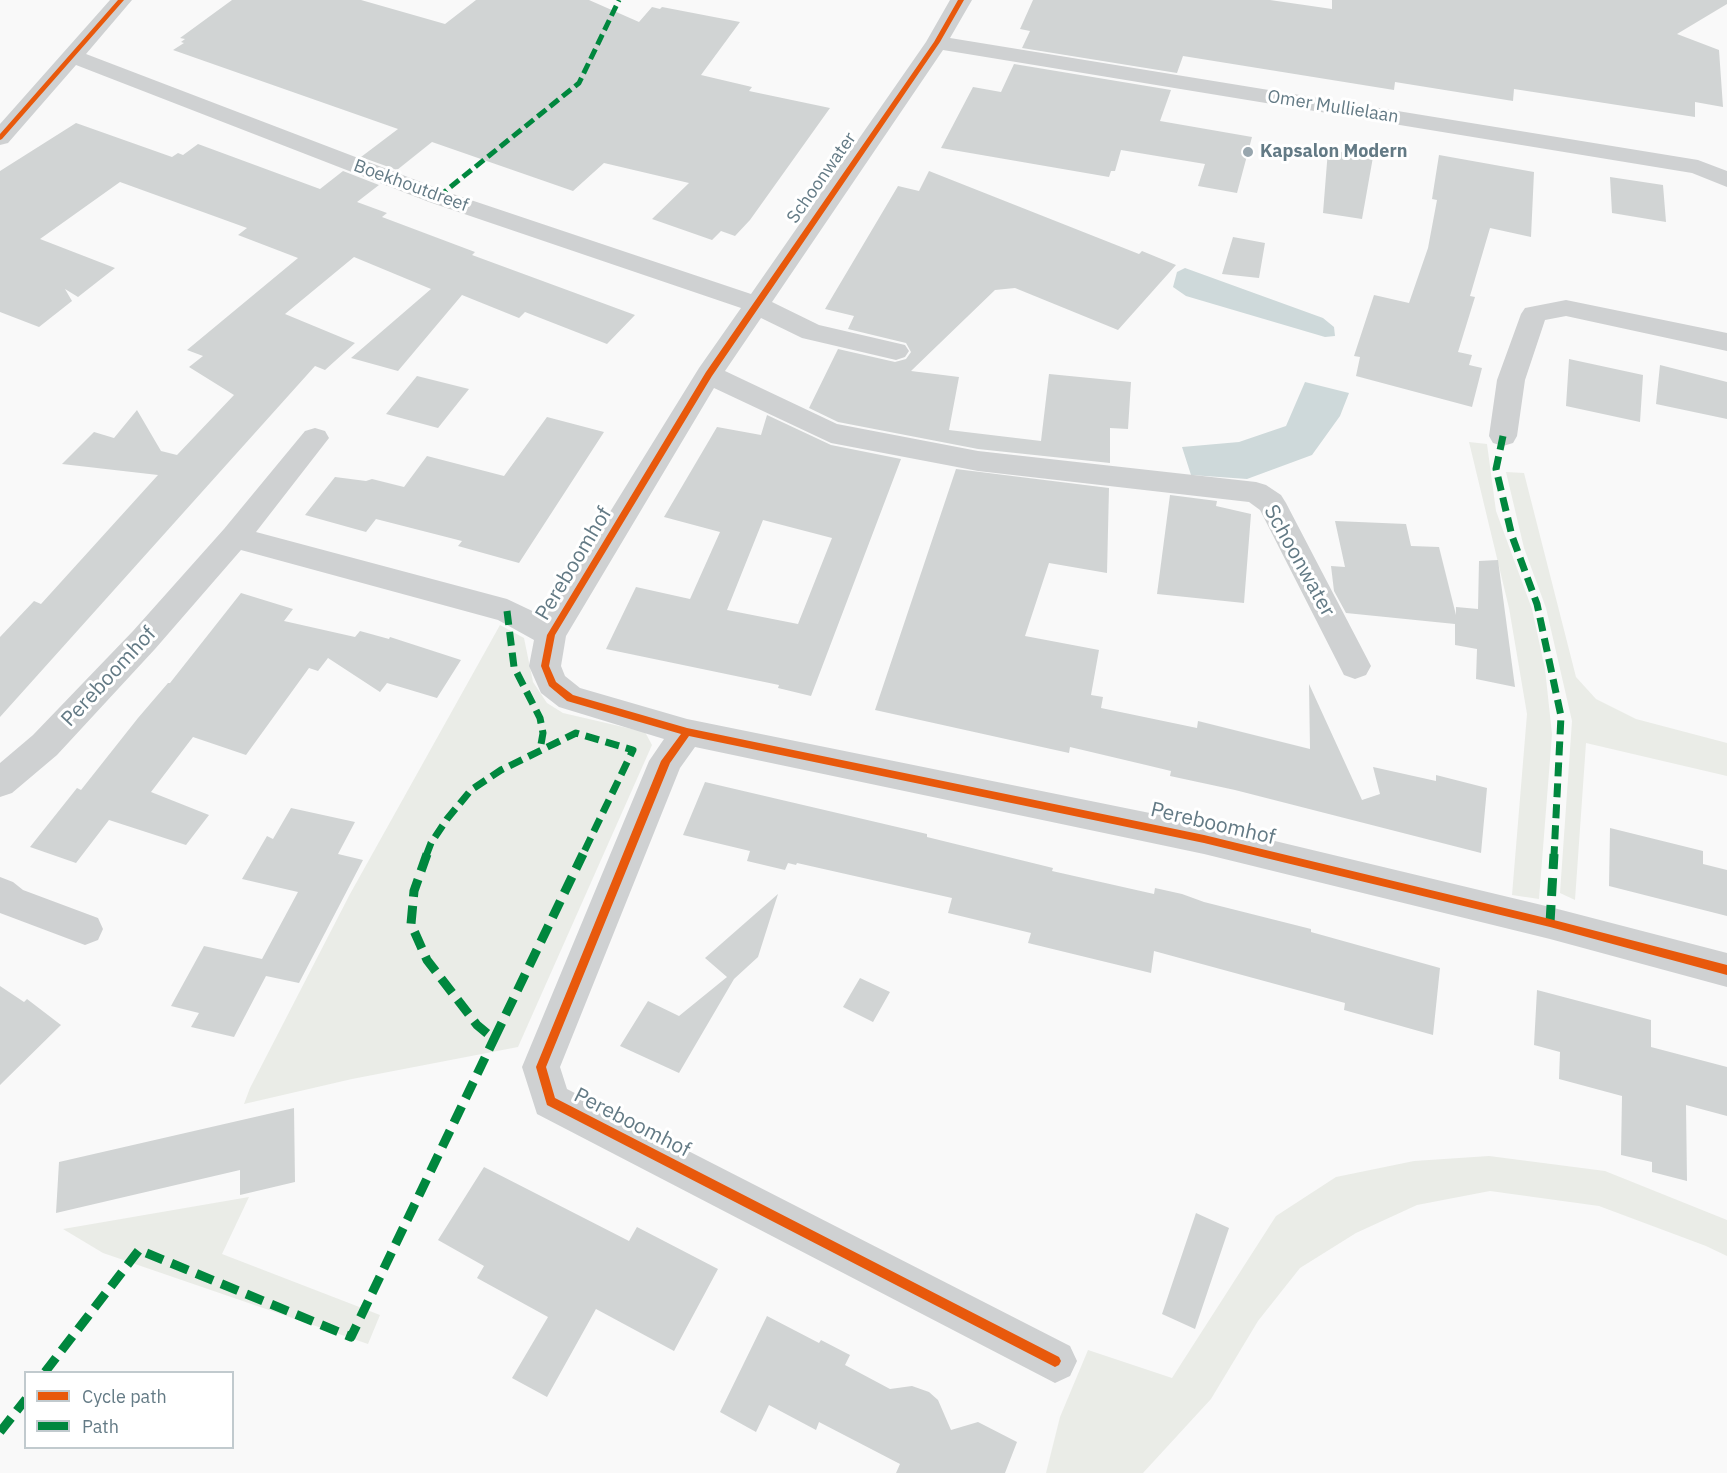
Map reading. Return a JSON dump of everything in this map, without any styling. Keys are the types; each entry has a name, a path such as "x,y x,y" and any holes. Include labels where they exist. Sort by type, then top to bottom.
{"street":[{"name":"Schoonwater","path":"961,0 937,42 709,374 831,433 978,461 1256,492 1272,503 1355,666"},
{"path":"0,138 117,4"},
{"name":"Omer Mullielaan","path":"937,42 1698,167 1727,180"},
{"name":"Boekhoutdreef","path":"72,56 438,197 756,304"},
{"path":"756,304 811,332 896,351"},
{"path":"1503,436 1511,380 1534,314 1566,308 1727,342"},
{"name":"Pereboomhof","path":"709,374 551,635 545,666 552,684 570,698 687,732 1204,839 1550,923 1727,970"},
{"name":"Pereboomhof","path":"0,783 45,745 129,656 235,537 315,438"},
{"name":"Pereboomhof","path":"235,537 507,611 551,635"},
{"name":"Pereboomhof","path":"687,732 666,761 541,1067 551,1101 1055,1361"},
{"path":"0,893 10,901 85,929"}],"shaded area":[{"path":"1185,268 1323,318 1334,327 1335,336 1325,337 1186,296 1173,287 1177,272"},
{"path":"1305,382 1349,393 1340,416 1312,455 1247,479 1191,475 1182,447 1239,442 1286,426"},
{"path":"1469,442 1487,444 1496,511 1532,609 1545,669 1552,734 1539,899 1512,895 1527,714 1509,608"},
{"path":"1506,472 1524,473 1576,677 1596,699 1636,719 1727,743 1727,776 1586,743 1575,900 1560,893 1572,721 1546,608 1524,548"},
{"path":"500,625 524,638 533,682 547,703 563,713 645,732 652,745 518,1047 352,1079 244,1104 250,1088 350,894"},
{"path":"1489,1156 1605,1171 1727,1220 1727,1256 1599,1206 1490,1191 1417,1205 1356,1233 1300,1268 1258,1321 1211,1399 1143,1473 1046,1473 1060,1417 1088,1350 1172,1378 1276,1216 1336,1177 1414,1161"},
{"path":"249,1197 222,1254 380,1315 368,1344 103,1253 63,1229"}],"building":[{"path":"232,0 361,0 445,24 476,0 589,0 639,22 652,7 660,9 662,7 740,22 701,75 752,87 749,91 830,108 750,220 735,236 721,231 712,240 652,219 689,183 604,163 573,191 432,142 397,170 361,157 398,129 173,50 184,43 181,42 185,39 180,38"},
{"path":"1033,0 1270,0 1332,9 1332,0 1727,0 1727,4 1677,34 1719,50 1723,107 1695,102 1695,117 1514,89 1513,101 1395,82 1394,90 1183,56 1177,73 1022,48 1030,31 1020,29"},
{"path":"1014,64 1171,90 1160,121 1252,137 1237,193 1198,186 1205,164 1121,150 1115,171 1111,171 1109,177 941,148 973,87 1001,92"},
{"path":"76,123 172,157 178,153 183,155 198,144 320,189 343,171 379,185 357,202 387,213 382,217 475,252 472,255 635,315 607,344 525,312 519,318 462,295 398,371 351,358 431,289 354,257 285,314 355,343 325,370 315,366 0,717 0,637 34,601 41,604 158,475 62,464 94,432 114,438 137,410 161,451 177,455 234,395 189,367 203,356 187,350 298,258 238,235 247,228 120,182 40,239 115,268 78,297 65,289 72,301 39,327 0,312 0,171"},
{"path":"1328,150 1373,157 1362,219 1323,213"},
{"path":"1439,155 1534,172 1531,237 1490,228 1470,296 1475,297 1458,352 1472,355 1469,365 1482,368 1472,407 1356,376 1360,357 1354,356 1374,295 1409,303 1428,248 1437,200 1432,199"},
{"path":"929,171 1139,254 1142,251 1176,265 1118,330 1015,288 995,290 911,371 959,377 949,430 1041,441 1049,374 1131,382 1128,429 1110,428 1110,463 978,449 838,422 809,408 838,349 895,362 906,359 911,352 906,343 848,329 854,316 825,309 898,186 919,191"},
{"path":"1610,177 1663,185 1666,222 1612,213"},
{"path":"1233,237 1265,243 1259,278 1222,274"},
{"path":"1569,359 1643,375 1640,422 1566,406"},
{"path":"1660,365 1727,382 1727,419 1656,404"},
{"path":"417,376 469,389 438,428 386,414"},
{"path":"767,415 831,445 901,459 811,696 778,688 779,685 606,649 636,587 690,599 720,532 664,517 717,427 761,435","holes":["763,520 832,538 798,624 727,610"]},
{"path":"547,417 604,432 519,563 458,546 462,541 376,519 366,532 305,515 335,477 366,481 372,479 404,487 427,456 504,476"},
{"path":"956,469 1109,488 1107,573 1049,563 1025,636 1099,650 1091,695 1103,697 1101,708 1197,728 1198,721 1310,749 1309,684 1362,800 1380,794 1373,767 1436,781 1436,775 1487,788 1481,853 1235,790 1170,776 1171,771 1070,747 1069,753 875,710"},
{"path":"1170,495 1217,501 1216,506 1251,514 1244,603 1157,594"},
{"path":"1335,521 1406,524 1411,546 1439,547 1456,615 1456,607 1478,609 1479,561 1498,560 1515,687 1476,679 1477,649 1455,645 1455,624 1346,613 1334,591 1331,566 1345,567"},
{"path":"241,593 293,609 284,621 355,637 360,631 389,639 390,637 461,660 437,698 387,683 380,692 328,658 318,671 309,668 246,755 193,737 151,792 209,815 186,845 109,820 76,863 30,847 77,788 81,790 138,718 170,683"},
{"path":"705,782 927,834 927,837 1053,868 1052,871 1154,894 1155,888 1182,894 1204,902 1311,929 1311,932 1440,968 1433,1035 1344,1010 1345,1003 1154,951 1151,973 1028,943 1031,933 948,913 952,898 797,863 796,865 788,863 785,870 747,861 750,851 683,835"},
{"path":"291,808 355,822 338,854 363,860 299,983 266,976 234,1037 191,1027 199,1013 171,1006 204,946 262,959 298,892 242,879 267,836 273,839"},
{"path":"1610,828 1703,851 1703,864 1727,870 1727,916 1609,886"},
{"path":"778,894 758,957 734,979 679,1073 620,1046 648,1001 679,1016 727,977 705,958"},
{"path":"860,978 890,992 873,1022 843,1007"},
{"path":"0,986 24,1002 27,999 61,1025 0,1085"},
{"path":"1537,990 1651,1020 1651,1047 1727,1067 1727,1116 1686,1105 1687,1181 1652,1172 1652,1162 1621,1155 1622,1096 1559,1079 1560,1052 1534,1045"},
{"path":"294,1108 295,1182 240,1195 240,1170 56,1213 59,1162"},
{"path":"484,1167 629,1241 637,1227 718,1269 674,1351 596,1309 547,1397 512,1378 548,1317 477,1278 484,1266 438,1240"},
{"path":"1196,1213 1229,1228 1195,1329 1162,1314"},
{"path":"767,1316 819,1343 821,1340 850,1355 845,1365 890,1389 912,1386 929,1392 938,1400 951,1430 978,1422 1017,1442 1005,1473 896,1473 900,1464 819,1422 816,1430 769,1405 756,1432 720,1412"}],"marked path":[{"path":"438,197 579,83 619,0"},
{"path":"1503,436 1496,469 1512,536 1537,604 1561,716 1550,923"},
{"path":"507,611 514,667 540,718 543,733 540,750"},
{"path":"46,1371 139,1250 351,1337 633,750 576,733 501,770 471,790 431,843 414,891 411,924 427,960 477,1025 494,1039"},
{"path":"0,1432 24,1402"}],"cycle path":[{"path":"0,138 121,0"},
{"path":"961,0 937,42 709,374 551,635 545,666 552,684 570,698 687,732 1204,839 1550,923 1727,970"},
{"path":"687,732 666,761 541,1067 551,1101 1055,1361"}],"place":[{"name":"Kapsalon Modern","path":"1248,152"}]}
